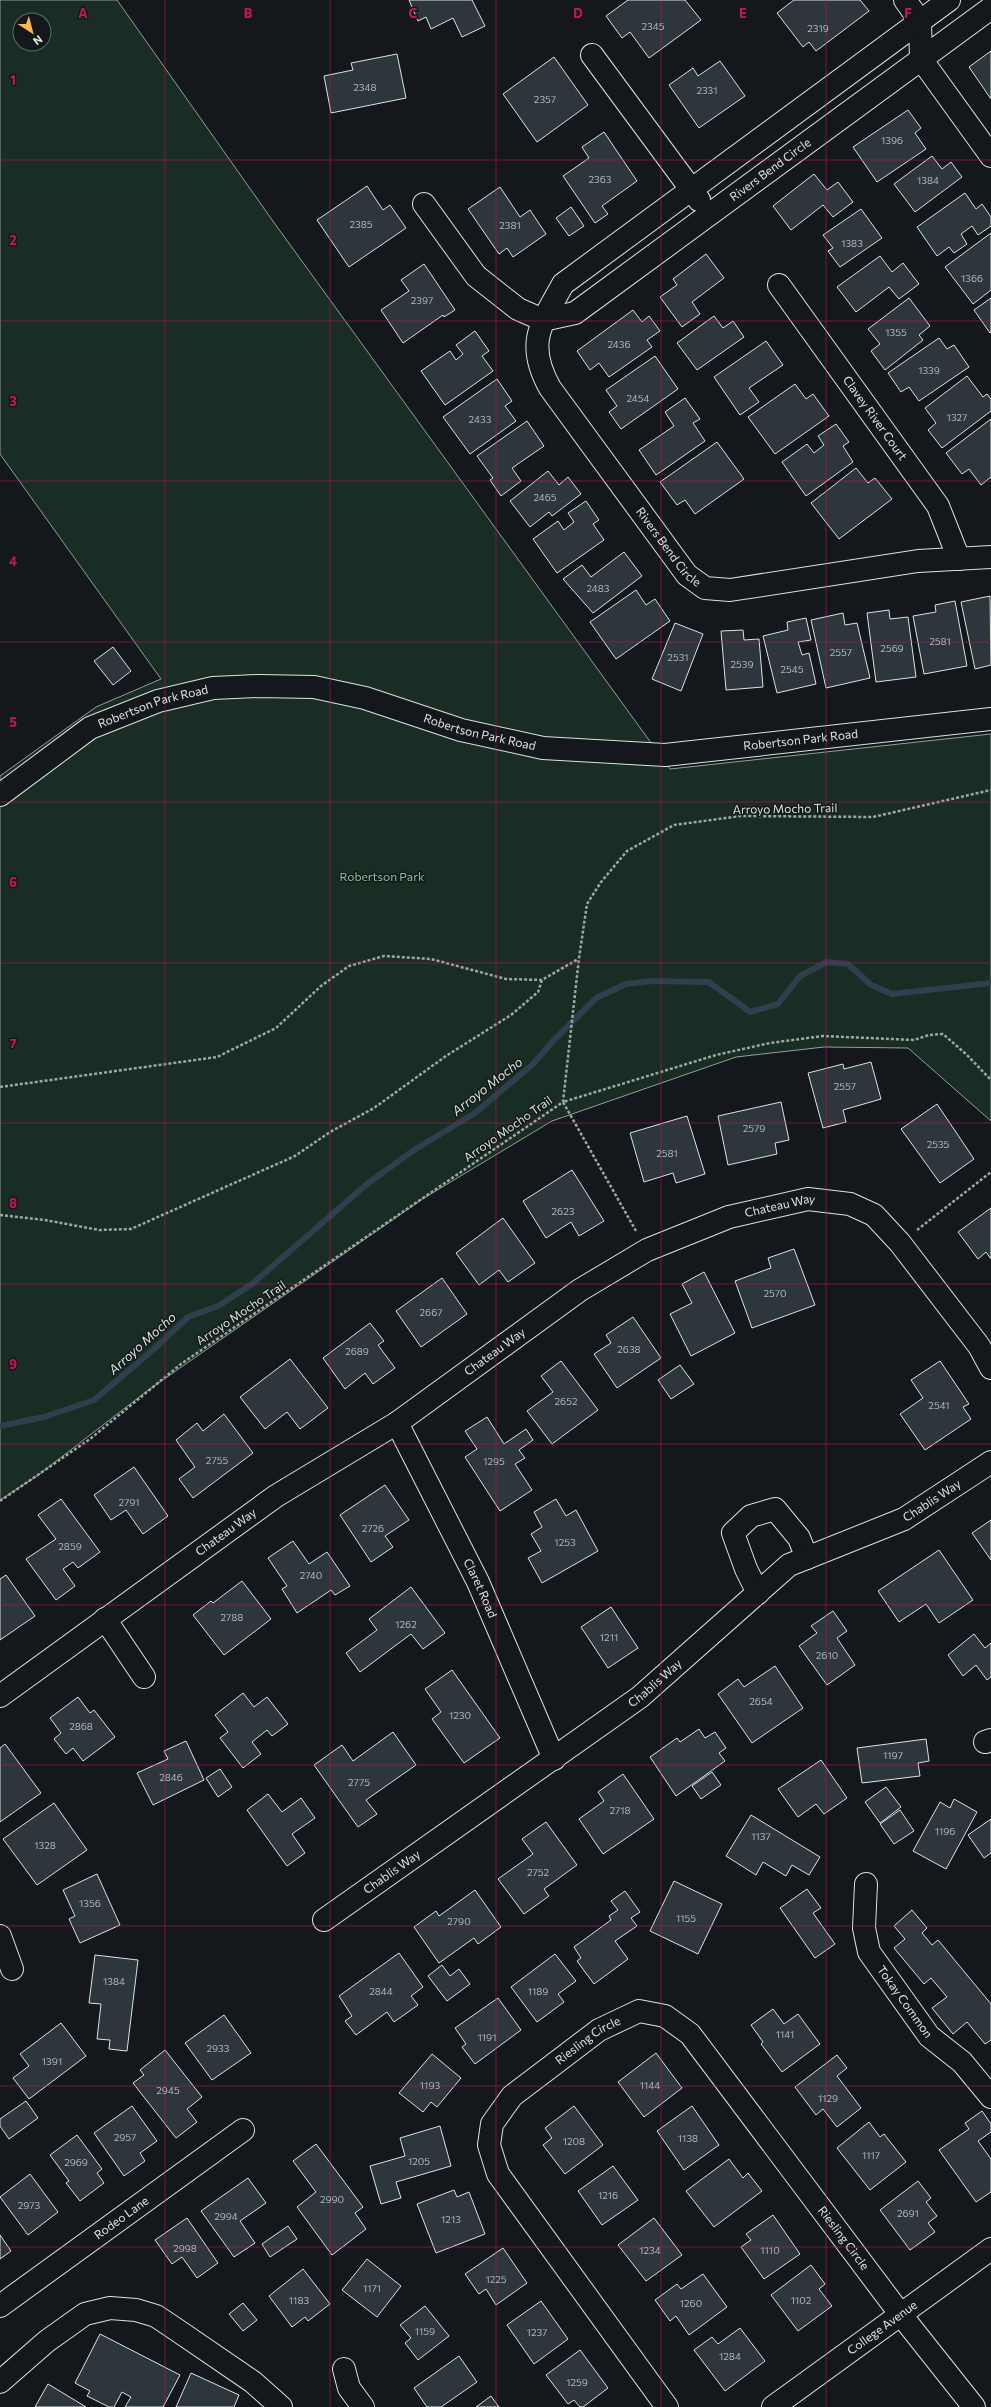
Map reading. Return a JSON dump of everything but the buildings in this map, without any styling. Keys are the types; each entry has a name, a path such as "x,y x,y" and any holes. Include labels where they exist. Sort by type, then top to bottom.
{"street":[{"path":"905,0 920,21 921,59 989,151"},
{"name":"Rivers Bend Circle","path":"949,0 563,284 543,320 536,346 539,369 550,388 687,575 705,588 730,590 918,561 991,557"},
{"name":"Rivers Bend Circle","path":"543,320 575,313 991,8"},
{"path":"592,55 692,189 709,215"},
{"path":"424,204 476,276 518,309 543,320"},
{"name":"Clavey River Court","path":"779,285 938,506 959,559"},
{"name":"Robertson Park Road","path":"0,795 90,728 158,700 213,688 258,686 314,687 365,698 461,730 543,748 665,755 991,719"},
{"name":"Chateau Way","path":"0,1696 276,1496 397,1423 580,1290 647,1250 729,1217 808,1199 850,1204 874,1215 985,1342"},
{"path":"985,1342 991,1368"},
{"name":"Claret Road","path":"397,1423 478,1582 554,1759"},
{"name":"Chablis Way","path":"324,1920 640,1697 789,1565 904,1519 991,1462"},
{"path":"758,1593 746,1569 733,1533 751,1516 775,1509 799,1538 807,1558"},
{"path":"105,1619 144,1677"},
{"name":"Tokay Common","path":"866,1884 864,1928 870,1952 929,2036 962,2062 991,2097"},
{"path":"0,1936 12,1969"},
{"name":"Riesling Circle","path":"667,2407 498,2174 489,2145 492,2124 512,2096 599,2030 639,2011 665,2016 690,2034 901,2315 974,2407"},
{"name":"Rodeo Lane","path":"0,2306 243,2130"},
{"name":"College Avenue","path":"773,2407 991,2249"},
{"path":"0,2382 47,2341 85,2314 110,2308 136,2310 156,2316 174,2328 253,2382 281,2407"},
{"path":"344,2370 349,2388 363,2407"}],"path":[{"name":"Arroyo Mocho Trail","path":"0,1501 90,1439 181,1364 562,1102 566,1083 579,958 588,904 600,882 627,851 674,825 741,816 872,817 991,790"},
{"path":"0,1087 217,1057 276,1028 321,986 349,966 384,956 431,959 506,979 542,980 579,958"},
{"path":"0,1215 45,1220 99,1230 131,1229 295,1156 330,1132 374,1108 446,1056 511,1015 538,992 542,980"},
{"path":"647,1250 562,1102 716,1055 770,1043 823,1036 914,1040 930,1035 943,1034 967,1055 991,1080"},
{"path":"900,1243 991,1172"}],"green space":[{"name":"Robertson Park","path":"0,0 117,0 275,224 670,769 991,734 991,1121 908,1048 824,1047 736,1057 552,1121 424,1198 147,1391 37,1476 0,1500 0,776 96,707 161,679 0,454"}],"waterway":[{"name":"Arroyo Mocho","path":"0,1426 44,1417 94,1400 154,1349 188,1317 218,1306 252,1284 367,1184 414,1150 475,1113 533,1064 554,1040 596,998 626,984 652,981 709,982 750,1012 778,1004 800,976 827,962 848,964 871,985 892,994 991,983"}]}
